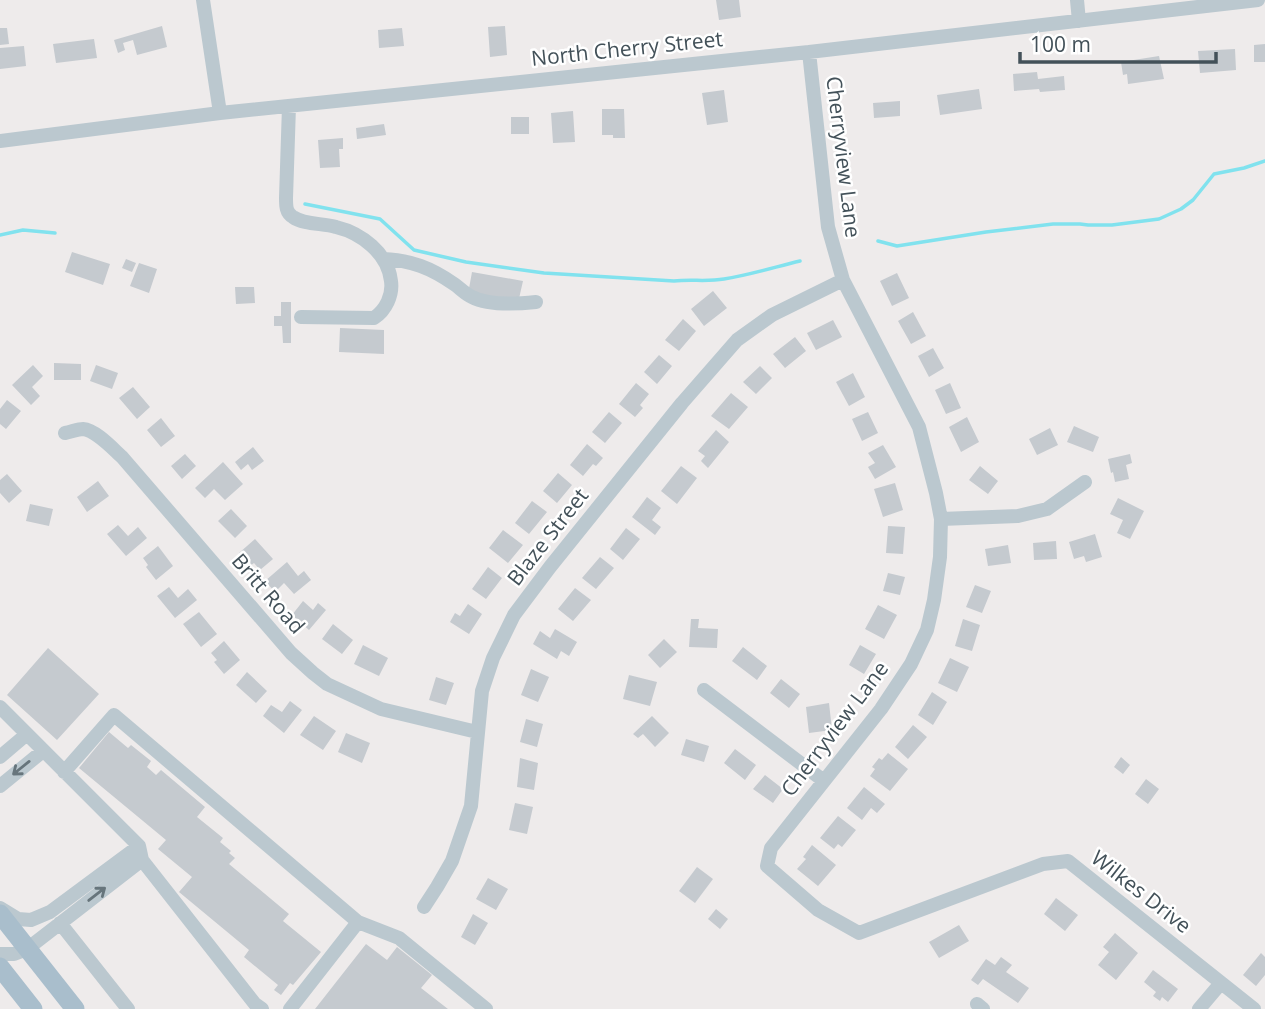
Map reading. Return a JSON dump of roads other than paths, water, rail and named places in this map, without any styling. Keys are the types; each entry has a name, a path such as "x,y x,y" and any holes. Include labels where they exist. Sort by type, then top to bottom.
{"main road":[{"path":"0,914 75,1009"},
{"path":"0,967 33,1009"}],"street":[{"path":"202,0 220,113"},
{"path":"1077,0 1079,21"},
{"name":"North Cherry Street","path":"0,141 220,113 1258,0"},
{"name":"Cherryview Lane","path":"808,51 828,227 843,280 919,427 941,519 940,557 927,630 911,664 881,709 771,848 767,866 818,910 859,933 948,901"},
{"path":"289,106 287,211 293,218 301,221 335,226 365,239 383,259 392,285 390,296 374,318 301,317"},
{"path":"383,259 422,265 473,298 507,305 536,302"},
{"name":"Blaze Street","path":"424,907 452,862 471,806 482,691 493,657 514,615 682,403 737,340 772,315 843,280"},
{"name":"Britt Road","path":"65,433 84,429 90,431 122,457 291,653 327,684 382,709 477,732"},
{"path":"941,519 1018,516 1046,509 1085,482"},
{"path":"704,690 824,781"},
{"path":"0,707 140,853 256,1007"},
{"path":"64,772 114,715 358,922 399,938 486,1009"},
{"path":"0,757 27,734"},
{"path":"0,786 43,751"},
{"path":"0,908 18,919 31,920 50,912 140,853"},
{"path":"0,954 14,954 27,948 140,853"},
{"name":"Wilkes Drive","path":"948,901 1043,864 1068,861 1254,1009"},
{"path":"290,1009 358,922"},
{"path":"60,923 128,1009"},
{"path":"1199,1009 1221,982"}],"waterway":[{"path":"878,241 897,246 1053,224 1112,225 1159,219 1193,200 1214,174 1265,161"},
{"path":"305,204 380,219 414,250 466,262 544,273 674,281 711,280 800,261"},
{"path":"0,235 23,230 55,233"}]}
